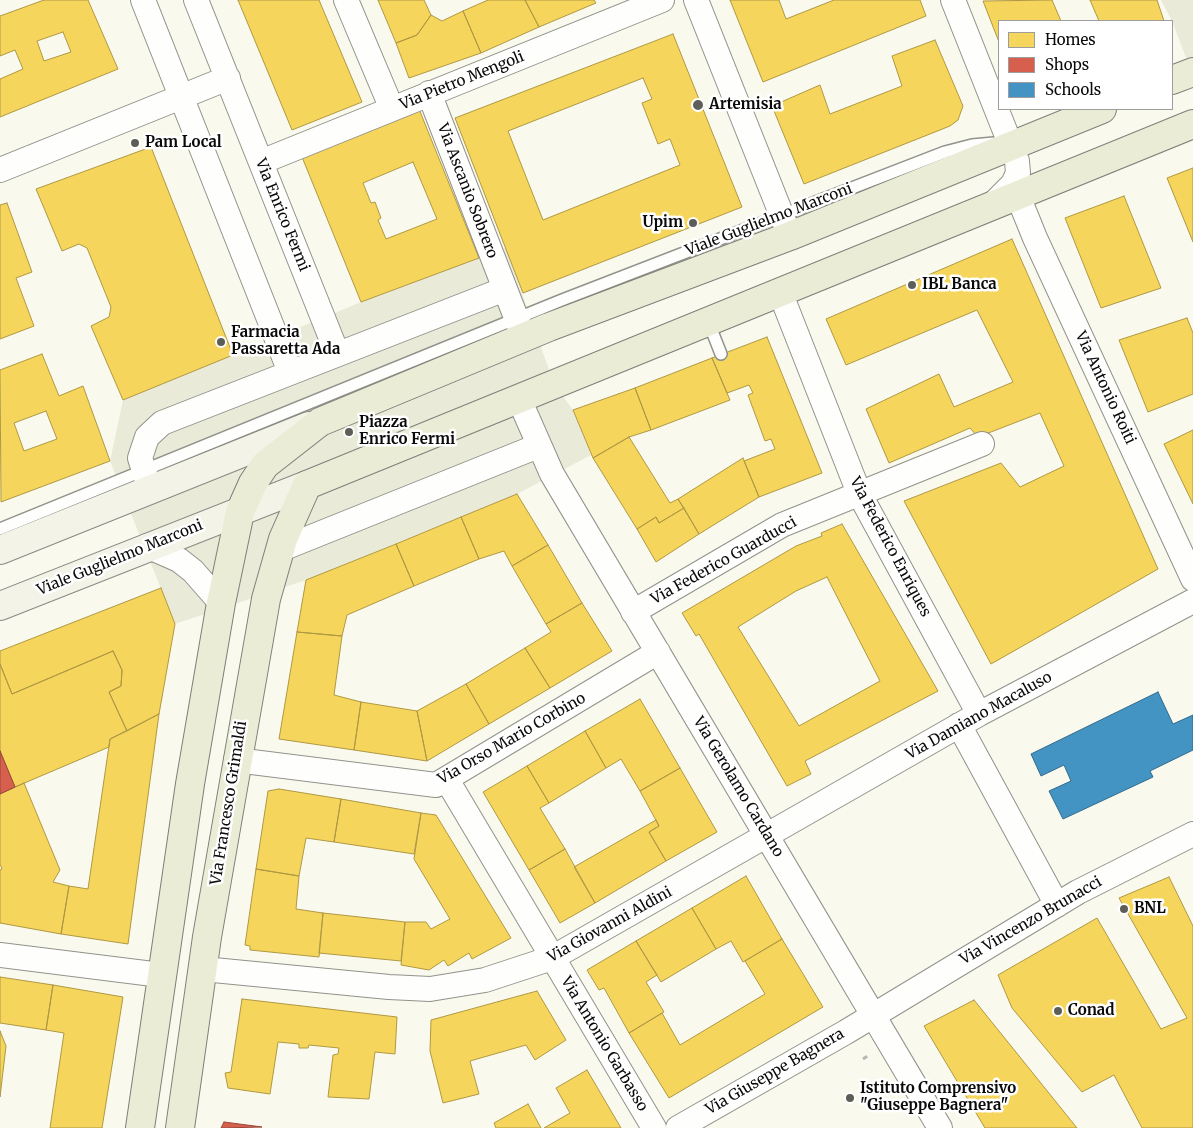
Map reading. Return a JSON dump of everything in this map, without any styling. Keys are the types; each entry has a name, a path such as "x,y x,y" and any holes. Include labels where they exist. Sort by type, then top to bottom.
{"main road":[{"path":"1173,80 1193,72"},
{"name":"Viale Guglielmo Marconi","path":"527,326 786,226 1011,145 1099,110"},
{"path":"240,512 1193,124"},
{"path":"1,542 147,480 320,422 527,326"},
{"path":"140,1128 161,975 220,603 240,512 253,483 265,465 285,447 320,422"},
{"name":"Via Francesco Grimaldi","path":"180,1128 236,760 266,599 279,550 307,485"},
{"name":"Viale Guglielmo Marconi","path":"0,606 147,546 240,512"}],"street":[{"path":"143,0 290,372"},
{"name":"Via Enrico Fermi","path":"196,0 337,353"},
{"path":"346,0 392,109"},
{"name":"Via Pietro Mengoli","path":"261,162 662,0"},
{"path":"696,0 786,226"},
{"path":"953,0 1017,161 1016,177 1013,184 987,209"},
{"path":"0,170 228,78"},
{"name":"Via Ascanio Sobrero","path":"429,94 505,289"},
{"name":"Via Antonio Roiti","path":"1018,196 1193,578"},
{"path":"147,480 140,458 144,442 156,427 290,372 505,289 527,326"},
{"name":"Via Federico Enriques","path":"780,292 859,493 1057,905"},
{"path":"279,550 538,446 518,399"},
{"name":"Via Federico Guarducci","path":"633,612 769,532 859,493 982,444"},
{"name":"Via Gerolamo Cardano","path":"538,446 552,474 633,612 940,1128"},
{"path":"147,546 179,560 193,571 220,603"},
{"name":"Via Damiano Macaluso","path":"767,835 969,719 1193,601"},
{"name":"Via Orso Mario Corbino","path":"236,760 430,785 447,780 658,652"},
{"name":"Via Antonio Garbasso","path":"447,780 654,1128"},
{"name":"Via Vincenzo Brunacci","path":"872,1016 1057,905 1127,866 1193,834"},
{"name":"Via Giovanni Aldini","path":"203,969 389,987 430,989 485,980 552,958 767,835"},
{"path":"0,955 161,975"},
{"name":"Via Giuseppe Bagnera","path":"678,1128 872,1016"}],"lane":[{"path":"708,321 721,354"},
{"path":"147,480 527,326"}],"path":[{"path":"863,1059 869,1055"}],"shaded area":[{"path":"1161,0 1193,0 1193,76 1173,20"},
{"name":"Piazza Enrico Fermi","path":"506,248 554,384 573,410 591,455 517,494 306,580 175,624 110,461 123,400 361,302"}],"building: Homes":[{"path":"44,0 88,0 118,69 0,117 0,79 23,69 15,50 0,56 0,16","holes":["63,32 71,52 44,61 37,41"]},
{"path":"238,0 319,0 362,102 292,130"},
{"path":"378,0 424,0 431,15 417,35 396,43"},
{"path":"488,0 525,0 539,27 481,53 463,11"},
{"path":"525,0 594,0 596,3 539,27"},
{"path":"730,0 779,0 786,19 834,0 920,0 926,16 763,82"},
{"path":"1052,0 1061,20 998,20 998,39 983,1"},
{"path":"1090,0 1157,0 1164,20 1099,20"},
{"path":"463,11 481,53 409,78 396,43 417,35 431,15 442,21"},
{"path":"673,34 742,207 523,293 455,118","holes":["643,78 652,99 642,103 658,144 670,139 680,165 543,220 508,131"]},
{"path":"935,40 963,106 958,120 950,126 804,184 772,106 820,85 830,114 902,86 892,56"},
{"path":"419,109 479,258 361,302 302,157","holes":["413,162 437,219 386,239 378,220 381,218 375,202 371,203 363,183"]},
{"path":"151,147 233,355 123,400 91,326 109,317 111,307 87,248 79,244 62,251 36,189"},
{"path":"1193,168 1193,242 1167,178"},
{"path":"1124,196 1161,288 1101,308 1065,218"},
{"path":"7,203 32,272 16,278 34,326 0,339 0,205"},
{"path":"1012,239 1158,569 991,664 904,501 1001,463 1020,487 1064,466 1040,413 978,437 970,428 889,463 866,409 939,374 954,407 1013,382 977,310 846,365 826,319"},
{"path":"1187,318 1193,333 1193,394 1148,412 1119,340"},
{"path":"767,337 822,473 759,497 744,461 775,449 771,439 765,441 748,395 753,393 749,385 727,393 712,358"},
{"path":"42,354 59,396 83,386 110,461 1,502 0,370","holes":["46,411 57,439 24,451 14,423"]},
{"path":"712,358 730,400 651,430 635,388"},
{"path":"635,388 651,430 629,437 593,458 573,410"},
{"path":"1193,430 1193,504 1164,444"},
{"path":"629,437 670,503 678,499 684,508 659,523 656,517 637,529 593,458"},
{"path":"743,458 759,497 699,534 678,499"},
{"path":"517,494 548,545 512,566 504,551 479,559 461,517"},
{"path":"684,508 699,534 656,562 637,529 656,517 659,523"},
{"path":"461,517 479,559 414,586 396,544"},
{"path":"842,524 938,691 805,761 811,774 787,786 699,634 696,636 682,613 796,546 822,536 821,533","holes":["827,577 880,681 799,726 738,627 796,591"]},
{"path":"396,544 414,586 347,615 342,636 297,632 306,580"},
{"path":"548,545 582,603 546,624 512,566"},
{"path":"161,588 175,624 159,714 127,731 109,692 121,686 122,670 113,651 12,694 0,664 0,651"},
{"path":"582,603 612,651 550,688 525,648 551,632 546,624"},
{"path":"297,632 342,636 334,695 361,702 354,750 279,739"},
{"path":"525,648 550,688 489,724 466,684"},
{"path":"113,651 122,670 121,686 109,692 127,731 110,739 109,747 15,787 0,751 0,664 12,694"},
{"path":"466,684 489,724 427,761 417,711"},
{"path":"640,699 680,768 640,791 621,759 606,768 585,731"},
{"path":"361,702 417,711 427,761 354,750"},
{"path":"159,714 128,944 61,934 69,886 88,889 110,739"},
{"path":"585,731 606,768 549,803 527,766"},
{"path":"527,766 549,803 540,808 565,849 529,870 483,792"},
{"path":"680,768 717,832 666,861 649,832 659,826 640,791"},
{"path":"24,783 60,870 53,882 69,886 61,934 0,923 0,870 2,869 0,864 0,794"},
{"path":"279,789 341,799 334,842 306,838 299,876 256,869 268,791"},
{"path":"341,799 421,813 414,854 334,842"},
{"path":"421,813 436,815 511,938 472,959 469,953 448,966 444,960 429,970 401,965 405,922 426,922 431,929 450,919 414,859"},
{"path":"656,820 659,826 649,832 666,861 595,903 574,867"},
{"path":"565,849 595,903 560,923 529,870"},
{"path":"256,869 299,876 296,909 323,913 319,957 250,950 250,946 245,945"},
{"path":"746,876 782,939 743,962 731,941 716,949 692,908"},
{"path":"1169,877 1193,926 1193,1128 1142,1128 1114,1075 1082,1092 1012,1008 998,975 1097,918 1161,1029 1187,1018 1119,898"},
{"path":"692,908 716,949 661,982 636,941"},
{"path":"323,913 405,922 401,961 319,953"},
{"path":"782,939 823,1007 669,1098 629,1033 662,1013 680,1045 765,994 745,961"},
{"path":"636,941 657,975 646,982 664,1012 629,1033 604,988 599,990 587,970"},
{"path":"0,977 53,985 46,1030 0,1023"},
{"path":"53,985 123,997 102,1128 50,1128 64,1033 46,1030"},
{"path":"537,991 566,1040 535,1060 526,1045 470,1061 479,1094 443,1103 430,1051 431,1020"},
{"path":"242,999 397,1017 395,1054 375,1052 369,1099 328,1097 333,1055 338,1054 339,1048 309,1045 308,1048 299,1048 299,1044 278,1042 270,1094 228,1088 225,1073 231,1072"},
{"path":"974,1000 1077,1128 985,1128 924,1026"},
{"path":"0,1031 6,1046 0,1097"},
{"path":"587,1070 621,1128 544,1128 570,1113 556,1088"},
{"path":"528,1104 541,1128 496,1128 494,1123"}],"building: Shops":[{"path":"0,751 15,787 0,794"},
{"path":"224,1122 262,1127 221,1128"}],"building: Schools":[{"path":"1158,692 1173,724 1193,715 1193,750 1150,771 1153,777 1063,819 1049,791 1071,781 1064,765 1041,776 1031,754"}],"place":[{"name":"Artemisia","path":"698,105"},
{"name":"Pam Local","path":"135,143"},
{"name":"Upim","path":"693,223"},
{"name":"IBL Banca","path":"912,285"},
{"name":"Farmacia Passaretta Ada","path":"221,342"},
{"name":"Piazza Enrico Fermi","path":"349,432"},
{"name":"BNL","path":"1124,909"},
{"name":"Conad","path":"1058,1011"},
{"name":"Istituto Comprensivo \"Giuseppe Bagnera\"","path":"850,1098"}]}
